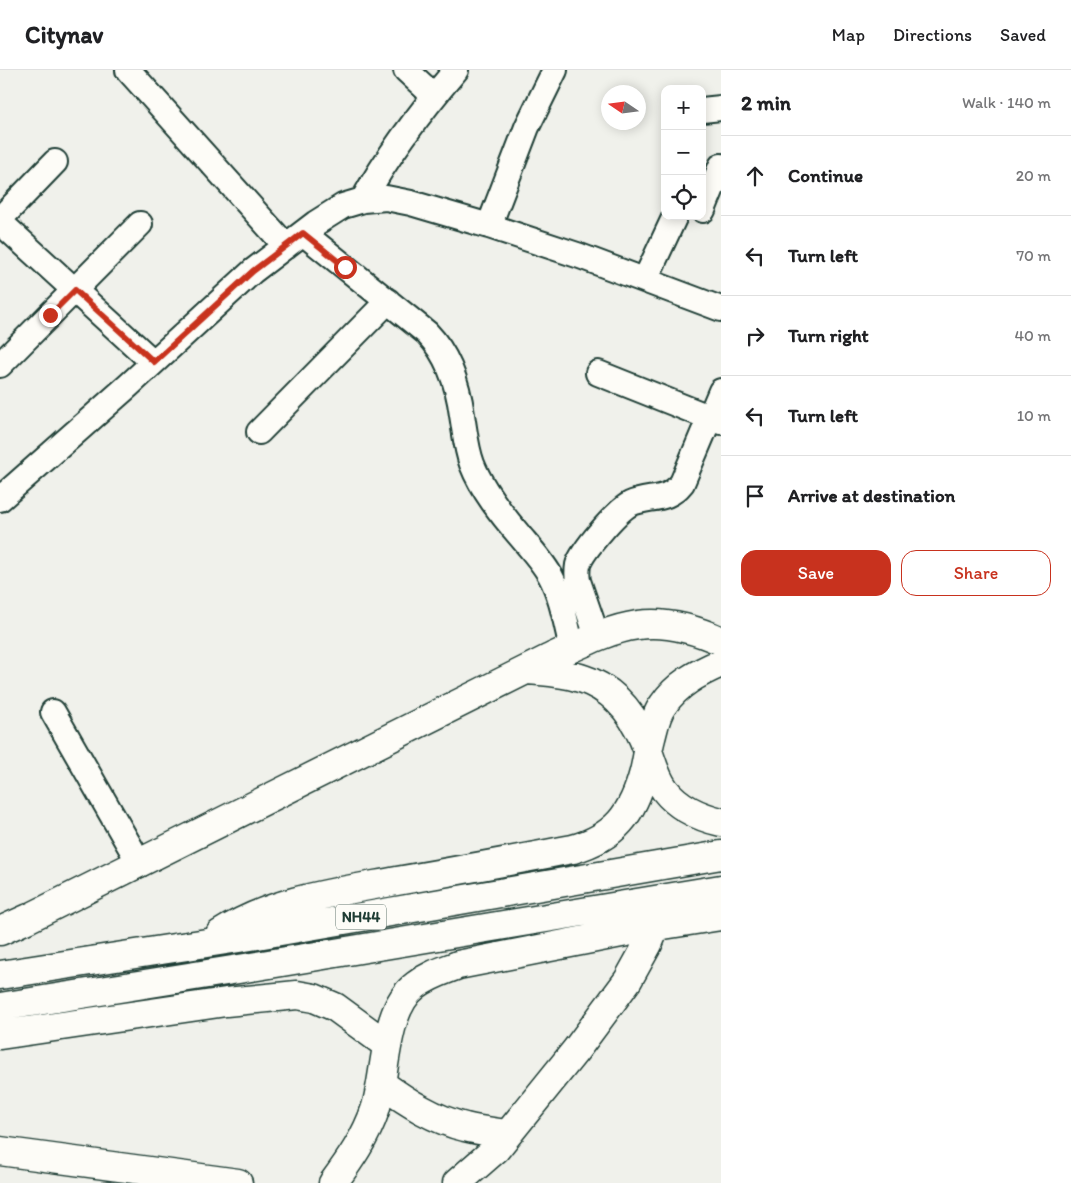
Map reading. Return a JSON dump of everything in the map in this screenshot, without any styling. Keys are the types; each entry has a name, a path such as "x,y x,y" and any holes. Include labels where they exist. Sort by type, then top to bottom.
{"highway":[{"path":"0,931 140,864 597,636 641,624 659,623 683,627 721,641"},
{"path":"206,943 234,924 254,915 308,899 573,849 590,844 608,835 634,802 644,770 655,721 661,706 684,682 721,663"},
{"path":"527,670 576,676 592,682 611,694 628,712 648,750 659,781 674,799 686,809 721,822"},
{"name":"NH44","path":"0,975 206,943 721,855"},
{"name":"NH44","path":"0,1007 721,889"},
{"path":"457,1183 496,1149 576,1050 628,980 642,958 657,926 666,898"},
{"path":"333,1183 360,1144 376,1109 382,1084 387,1045 398,1010 405,996 414,986 432,975 466,963 657,926 721,916"},
{"path":"0,1035 226,1002 298,995 314,998 335,1007 387,1045"},
{"path":"382,1084 402,1099 451,1123 466,1128 508,1134"},
{"path":"0,1152 238,1183"}],"street":[{"path":"128,70 294,239 388,301 427,333 438,345 445,355 457,386 466,445 472,464 483,485 551,576 559,597 572,648"},
{"path":"406,70 434,96"},
{"path":"362,200 400,140 456,70"},
{"path":"489,226 527,127 555,70"},
{"path":"706,110 721,108"},
{"path":"55,162 0,220 154,362"},
{"path":"709,212 721,166"},
{"path":"0,499 154,362 221,299 294,239 343,206 362,200 386,198 411,203 489,226 645,280 721,309"},
{"path":"645,280 672,220"},
{"path":"0,365 140,224"},
{"path":"259,432 388,301"},
{"path":"598,373 715,420"},
{"path":"597,636 577,574 580,559 607,524 625,507 641,500 668,496 676,490 715,420 721,391"},
{"path":"53,712 140,864"}],"route":[{"path":"50,315 75,290 154,362 253,271 303,233 345,267"}]}
